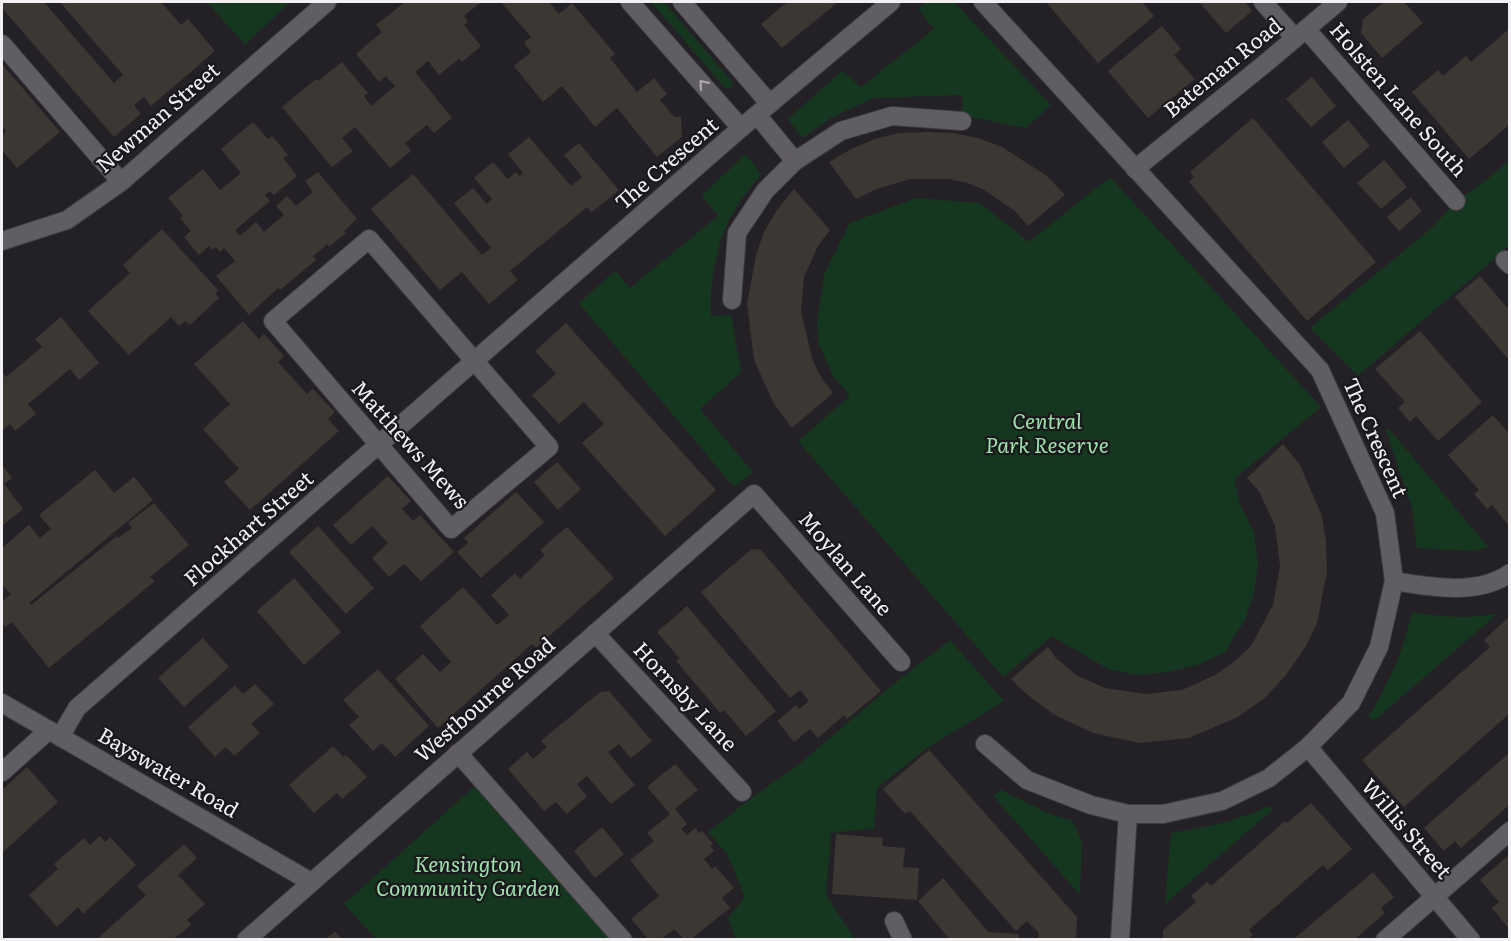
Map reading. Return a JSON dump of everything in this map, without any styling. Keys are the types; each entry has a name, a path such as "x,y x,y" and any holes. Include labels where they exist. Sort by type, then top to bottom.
{"street":[{"name":"Newman Street","path":"2,241 67,220 121,182 327,2"},
{"path":"630,2 741,128"},
{"path":"682,2 763,110 795,161"},
{"name":"The Crescent","path":"474,360 554,293 741,128 891,2"},
{"name":"The Crescent","path":"984,2 1320,370 1384,513 1394,581 1379,647 1350,703 1308,747 1269,778 1222,801 1163,814 1128,814 1091,805 1027,780 985,744"},
{"name":"Holsten Lane South","path":"1263,2 1301,34 1456,201"},
{"name":"Bateman Road","path":"1135,169 1338,2"},
{"path":"2,44 121,182"},
{"path":"732,300 737,233 765,191 795,161 841,131 892,117 962,121"},
{"name":"Matthews Mews","path":"369,239 549,447 451,529 378,446 273,321 369,239"},
{"name":"Flockhart Street","path":"2,772 55,733 77,708 474,360"},
{"name":"Westbourne Road","path":"246,939 754,494"},
{"name":"Moylan Lane","path":"754,494 901,662"},
{"path":"1394,581 1444,587 1479,586 1499,580 1509,573"},
{"name":"Hornsby Lane","path":"596,633 742,792"},
{"name":"Bayswater Road","path":"2,703 311,882"},
{"name":"Willis Street","path":"1308,747 1471,939"},
{"path":"458,753 623,939"},
{"path":"1120,939 1128,814"},
{"path":"1384,939 1509,831"},
{"path":"894,921 903,939"}],"green space":[{"path":"207,2 290,2 245,45"},
{"path":"651,2 664,2 733,83 730,88 726,89"},
{"path":"926,2 954,2 1051,105 1026,128 961,115 963,95 874,98 832,117 802,138 788,119 842,71 861,87 934,29 918,9"},
{"path":"746,154 761,174 731,216 721,239 712,278 711,304 711,316 731,315 741,372 700,409 753,472 734,487 579,303 615,271 630,288 718,216 702,195"},
{"path":"1509,160 1509,246 1358,376 1310,328 1433,227 1456,201 1489,178"},
{"name":"Central Park Reserve","path":"1110,177 1321,407 1234,479 1240,504 1254,533 1258,564 1254,593 1245,620 1225,652 1200,664 1169,672 1138,675 1110,670 1052,636 1003,677 798,441 850,396 833,376 819,344 817,320 825,272 850,223 916,198 980,203 1029,242"},
{"path":"1386,430 1390,430 1488,547 1474,551 1417,548 1412,509"},
{"path":"1412,612 1454,617 1496,615 1375,720 1368,717 1395,666"},
{"path":"950,640 1004,701 927,748 877,788 874,828 831,833 826,895 855,939 735,939 728,918 745,897 727,854 708,832 803,761 885,691"},
{"name":"Kensington Community Garden","path":"474,787 612,939 376,939 344,904"},
{"path":"1001,790 1052,815 1072,820 1082,841 1080,895 993,796"},
{"path":"1270,806 1273,809 1165,904 1171,833 1221,823"}],"building":[{"path":"2,2 44,2 114,83 123,75 60,2 161,2 181,25 188,19 215,51 151,106 144,97 134,105 141,114 114,137 2,8"},
{"path":"405,2 481,2 464,16 468,22 464,25 481,46 462,62 459,59 439,75 428,61 415,72 452,118 434,133 427,125 405,143 411,151 390,168 355,127 342,138 353,151 332,167 282,107 316,79 318,81 342,62 368,93 364,96 371,106 395,86 386,76 379,82 356,54 382,32 376,25"},
{"path":"501,2 549,2 559,14 572,3 615,54 610,58 637,92 654,78 667,94 660,100 674,117 681,117 682,137 657,157 617,108 595,127 562,86 543,102 514,66 531,52 524,43 531,37"},
{"path":"785,2 838,2 782,48 761,24"},
{"path":"1046,2 1142,2 1154,16 1098,63"},
{"path":"1199,2 1245,2 1252,11 1226,33"},
{"path":"1384,2 1404,2 1423,23 1382,58 1361,33 1363,19"},
{"path":"1162,26 1181,49 1174,55 1195,79 1148,118 1108,71"},
{"path":"1509,29 1509,125 1469,159 1412,92 1438,70 1443,76 1466,56 1471,62"},
{"path":"2,64 60,132 17,168 2,150 2,135 6,131 2,125"},
{"path":"1312,77 1336,106 1311,127 1286,99"},
{"path":"1253,118 1376,262 1307,321 1189,182 1194,177 1190,172"},
{"path":"1348,120 1370,146 1344,168 1322,142"},
{"path":"253,122 268,139 272,136 288,155 283,158 297,176 274,195 270,191 265,195 270,201 235,230 240,236 256,222 264,232 284,215 276,206 287,196 296,206 313,192 305,181 318,172 357,219 344,231 346,233 313,256 316,260 280,290 278,288 249,315 216,276 235,261 224,248 220,252 216,247 212,250 209,246 199,255 184,237 191,231 180,218 183,216 168,198 203,169 220,190 241,173 221,149"},
{"path":"899,133 953,133 978,138 1002,147 1047,176 1065,195 1028,226 1015,211 984,190 968,183 948,179 910,179 874,190 856,199 829,162 875,139"},
{"path":"529,137 571,186 582,177 564,155 579,143 619,190 592,212 587,207 510,271 518,280 489,304 462,272 440,290 371,209 413,174 482,255 491,248 454,203 473,188 487,204 492,199 474,178 493,162 508,179 516,172 519,176 523,173 508,154"},
{"path":"1384,160 1407,187 1381,209 1357,183"},
{"path":"794,189 830,230 818,246 804,277 801,312 813,361 822,379 833,393 792,428 774,404 754,360 747,304 756,255 764,232 777,210"},
{"path":"1411,197 1422,211 1399,231 1387,217"},
{"path":"162,229 218,290 215,293 219,298 190,325 185,321 179,326 171,317 129,355 88,311 130,273 123,265"},
{"path":"1480,276 1509,310 1509,360 1455,297"},
{"path":"61,317 99,363 79,380 70,369 28,404 36,414 15,431 10,424 2,431 2,372 6,377 42,347 35,339"},
{"path":"243,321 259,339 264,334 284,356 278,362 307,394 313,389 335,412 328,419 339,431 250,510 224,482 239,469 203,429 230,404 194,364"},
{"path":"566,323 716,490 665,536 582,443 604,424 584,402 559,424 532,395 556,374 535,351"},
{"path":"1420,331 1482,402 1438,441 1416,416 1410,422 1398,408 1405,402 1375,369"},
{"path":"1493,415 1509,434 1509,526 1492,505 1487,509 1474,494 1479,490 1448,455"},
{"path":"1283,444 1300,465 1322,516 1327,572 1317,623 1306,646 1286,675 1266,697 1238,717 1189,738 1140,743 1093,733 1053,714 1011,679 1048,647 1056,658 1076,675 1105,688 1145,694 1182,690 1215,675 1235,661 1251,646 1273,605 1280,566 1275,526 1259,491 1247,478"},
{"path":"557,462 581,489 558,510 534,482"},
{"path":"2,465 12,478 4,484 23,509 2,526"},
{"path":"95,470 114,493 134,477 153,500 29,603 31,605 117,536 118,538 132,528 128,523 154,503 189,545 150,577 155,581 49,668 12,622 5,627 2,623 2,601 11,594 2,585 2,548 29,525 40,538 51,529 39,515"},
{"path":"388,476 411,501 402,509 413,521 420,515 454,552 421,581 404,564 389,577 372,558 388,543 372,526 351,545 333,525"},
{"path":"516,492 544,522 481,578 457,552 468,543 464,538"},
{"path":"318,526 374,588 346,614 289,552"},
{"path":"567,527 614,578 536,648 532,644 438,728 395,679 423,654 440,672 451,662 420,626 463,587 497,625 509,615 491,595 515,573 520,579 545,555 540,550"},
{"path":"752,549 761,550 881,691 847,719 844,715 818,738 810,729 794,742 777,721 796,705 799,709 809,701 800,690 790,698 701,592"},
{"path":"294,578 341,632 304,665 257,611"},
{"path":"687,606 776,711 746,736 724,710 720,713 676,661 679,658 657,632"},
{"path":"1509,617 1509,714 1404,807 1362,760 1490,647 1484,640"},
{"path":"203,638 229,667 184,707 158,678"},
{"path":"378,669 429,726 395,757 382,743 373,751 349,725 359,717 343,700"},
{"path":"255,684 274,704 251,724 260,733 234,756 226,747 215,757 188,727 235,685 243,694"},
{"path":"609,691 652,741 631,758 619,744 608,752 635,785 611,804 587,776 577,784 587,796 567,814 556,802 544,811 508,769 527,752 533,759 547,747 541,741 600,692"},
{"path":"333,746 343,757 346,755 367,777 342,799 337,793 314,813 289,785"},
{"path":"929,750 1077,917 1076,939 1038,939 1039,933 1027,921 1016,931 910,811 905,814 883,789"},
{"path":"1509,753 1509,805 1461,848 1455,841 1444,851 1424,828"},
{"path":"675,764 698,790 675,809 687,824 681,829 687,835 695,828 699,833 702,831 713,844 710,846 714,851 704,859 712,869 715,866 734,888 722,898 730,908 691,939 684,939 674,929 662,939 648,939 631,919 659,896 630,860 654,841 647,833 670,814 647,787"},
{"path":"27,767 58,802 2,853 2,790"},
{"path":"1311,803 1352,849 1328,870 1323,865 1249,930 1253,935 1248,939 1163,939 1163,930 1196,902 1191,896 1207,882 1211,886 1285,821 1287,823"},
{"path":"602,827 624,854 595,878 574,851"},
{"path":"836,834 883,838 882,846 905,848 903,867 919,868 917,900 832,894"},
{"path":"100,836 105,842 110,837 136,865 83,914 78,907 57,927 29,895 58,869 54,864 84,838 90,845"},
{"path":"184,844 197,858 178,875 205,904 187,920 191,925 174,939 97,939 146,895 137,886"},
{"path":"1509,855 1509,929 1492,908 1499,902 1480,880"},
{"path":"1373,872 1394,897 1381,908 1385,913 1355,939 1294,939"},
{"path":"943,878 988,932 1019,934 1019,939 949,939 918,901"},
{"path":"335,932 342,939 325,939"}]}
